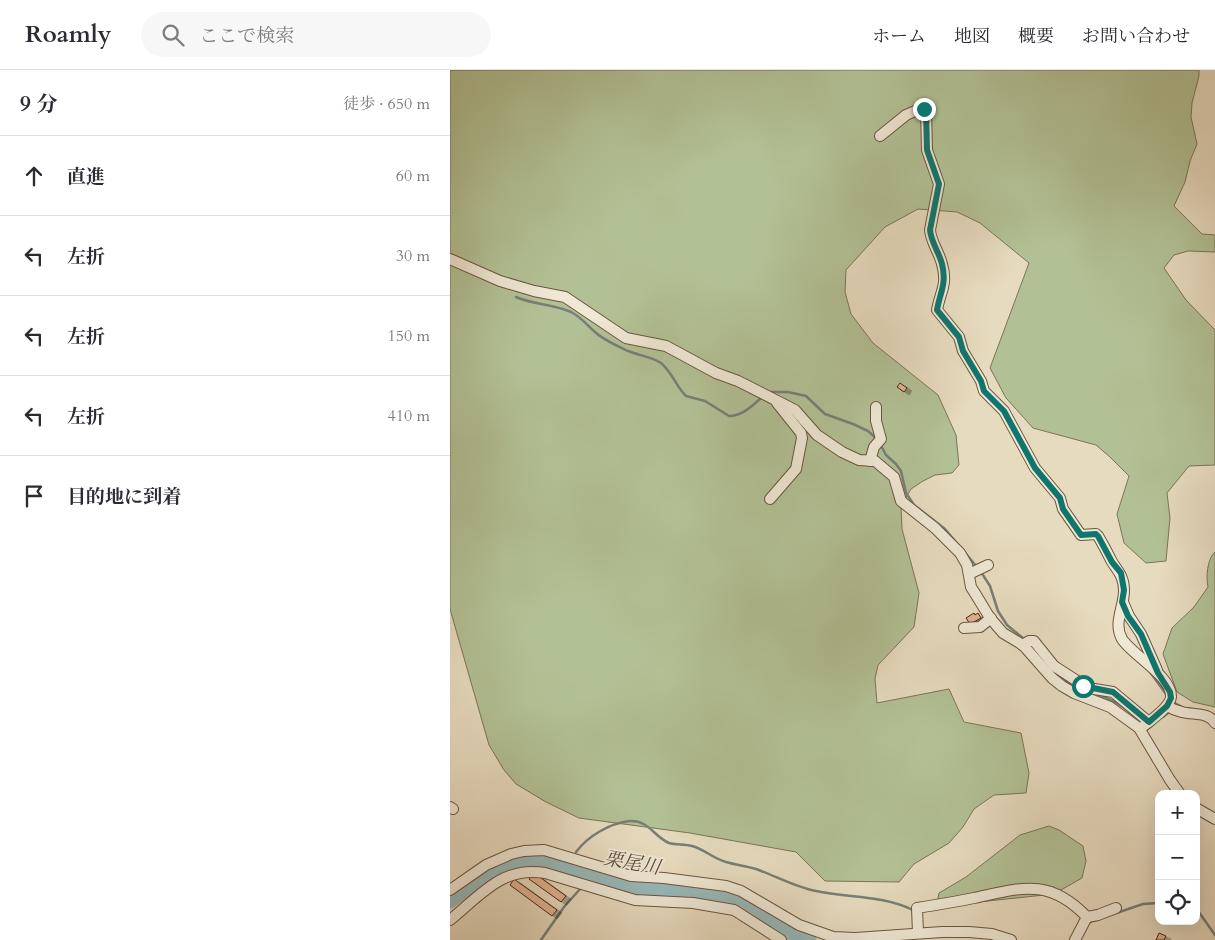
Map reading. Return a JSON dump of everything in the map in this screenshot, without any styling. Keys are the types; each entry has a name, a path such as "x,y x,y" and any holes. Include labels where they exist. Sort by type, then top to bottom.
{"street":[{"path":"880,136 906,115 922,108 926,110 927,150 939,184 930,230 930,237 942,265 944,277 944,289 937,310 959,337 963,351 981,381 984,391 1004,411 1035,468 1060,498 1063,509 1078,531 1081,535 1096,534 1112,562 1121,573 1124,590 1118,626 1123,641 1158,673"},
{"path":"450,259 500,282 565,297 626,338 666,346 716,373 795,410 828,444 859,460 875,461 894,477 901,501 935,528 960,553 967,565 971,587 990,618 1003,633 1022,645 1052,678 1062,686 1074,693 1110,707 1140,729 1177,790"},
{"path":"770,499 796,469 802,438 801,433 776,401"},
{"path":"870,461 874,447 881,439 876,425 876,408"},
{"path":"969,574 988,565"},
{"path":"1122,602 1128,616 1147,646 1158,673 1170,692 1171,698 1167,706 1140,729"},
{"path":"964,628 980,627 990,618"},
{"path":"1022,645 1029,641 1034,641 1054,666 1088,688 1113,692 1149,722"},
{"path":"1167,706 1180,712 1206,716 1215,723"},
{"path":"1200,810 1215,819"},
{"path":"450,890 494,861 524,850 544,850 631,876 726,886 741,891 799,924 834,937 855,938 918,933 969,932 992,934 1011,940"},
{"path":"450,920 500,878 531,871 545,873 635,900 693,903 734,910 781,940"},
{"path":"918,933 917,908 1021,888 1044,890 1058,895 1070,901 1087,916 1098,915 1116,908"},
{"path":"1074,940 1087,916"}],"green space":[{"path":"450,70 1199,70 1191,117 1197,144 1190,161 1185,182 1174,206 1202,234 1215,235 1215,252 1188,251 1174,255 1164,268 1186,300 1215,330 1215,465 1189,466 1167,493 1170,518 1166,561 1146,563 1124,543 1117,514 1129,476 1096,445 1033,428 1006,398 990,368 1029,263 980,223 957,212 918,209 885,227 846,270 845,292 851,314 873,343 938,395 956,435 959,465 952,473 935,475 911,489 901,506 902,529 919,593 914,627 878,665 875,679 877,703 949,689 964,722 1021,733 1029,773 1026,793 994,795 974,809 963,827 949,843 914,864 899,882 825,881 796,852 690,833 579,818 546,802 516,784 504,770 489,745 450,609"},
{"path":"1215,552 1215,707 1193,702 1177,692 1163,654 1172,628 1194,607 1208,587 1208,568 1210,559"},
{"path":"1049,826 1059,830 1083,846 1086,861 1082,878 1054,894 950,905 937,903 939,893 966,877 1020,835"}],"building":[{"path":"900,383 907,388 904,392 897,387"},
{"path":"974,613 975,615 978,613 981,618 970,624 966,618"},
{"path":"534,873 566,896 561,902 529,879"},
{"path":"514,879 557,910 552,916 510,885"},
{"path":"1159,933 1166,936 1164,940 1156,940"}],"waterway":[{"path":"516,297 571,312 606,340 628,351 661,363 686,396 705,401 729,416 742,412 761,398"},
{"path":"767,392 788,392 806,396 825,414 868,431 877,439"},
{"path":"880,444 886,455 901,471 906,493 914,505 945,529 977,567"},
{"path":"981,572 990,586 998,611 1007,625 1024,639"},
{"path":"1031,646 1039,656"},
{"path":"1150,672 1166,694"},
{"path":"1055,673 1082,691"},
{"path":"1092,693 1118,704 1140,721"},
{"path":"1173,702 1182,707"},
{"path":"1163,717 1168,713"},
{"path":"576,852 593,836 607,827 622,822 637,821 647,826 669,843 696,847 722,861 756,869 801,887 890,902 913,910"},
{"name":"栗尾川","path":"450,901 499,868 531,859 628,886 653,890 704,893 735,900 784,930 809,940"},
{"path":"541,940 564,907 581,888"},
{"path":"1090,922 1143,904 1155,903"},
{"path":"1200,914 1215,935"}],"route":[{"path":"924,109 926,110 927,150 939,184 930,230 930,237 938,252 944,277 944,289 937,310 959,337 963,351 981,381 987,396 1004,411 1038,473 1060,498 1063,509 1071,518 1078,531 1081,535 1096,534 1112,562 1121,573 1124,590 1122,602 1128,616 1141,634 1158,673 1170,692 1171,698 1167,706 1149,722 1113,692 1083,686"}]}
